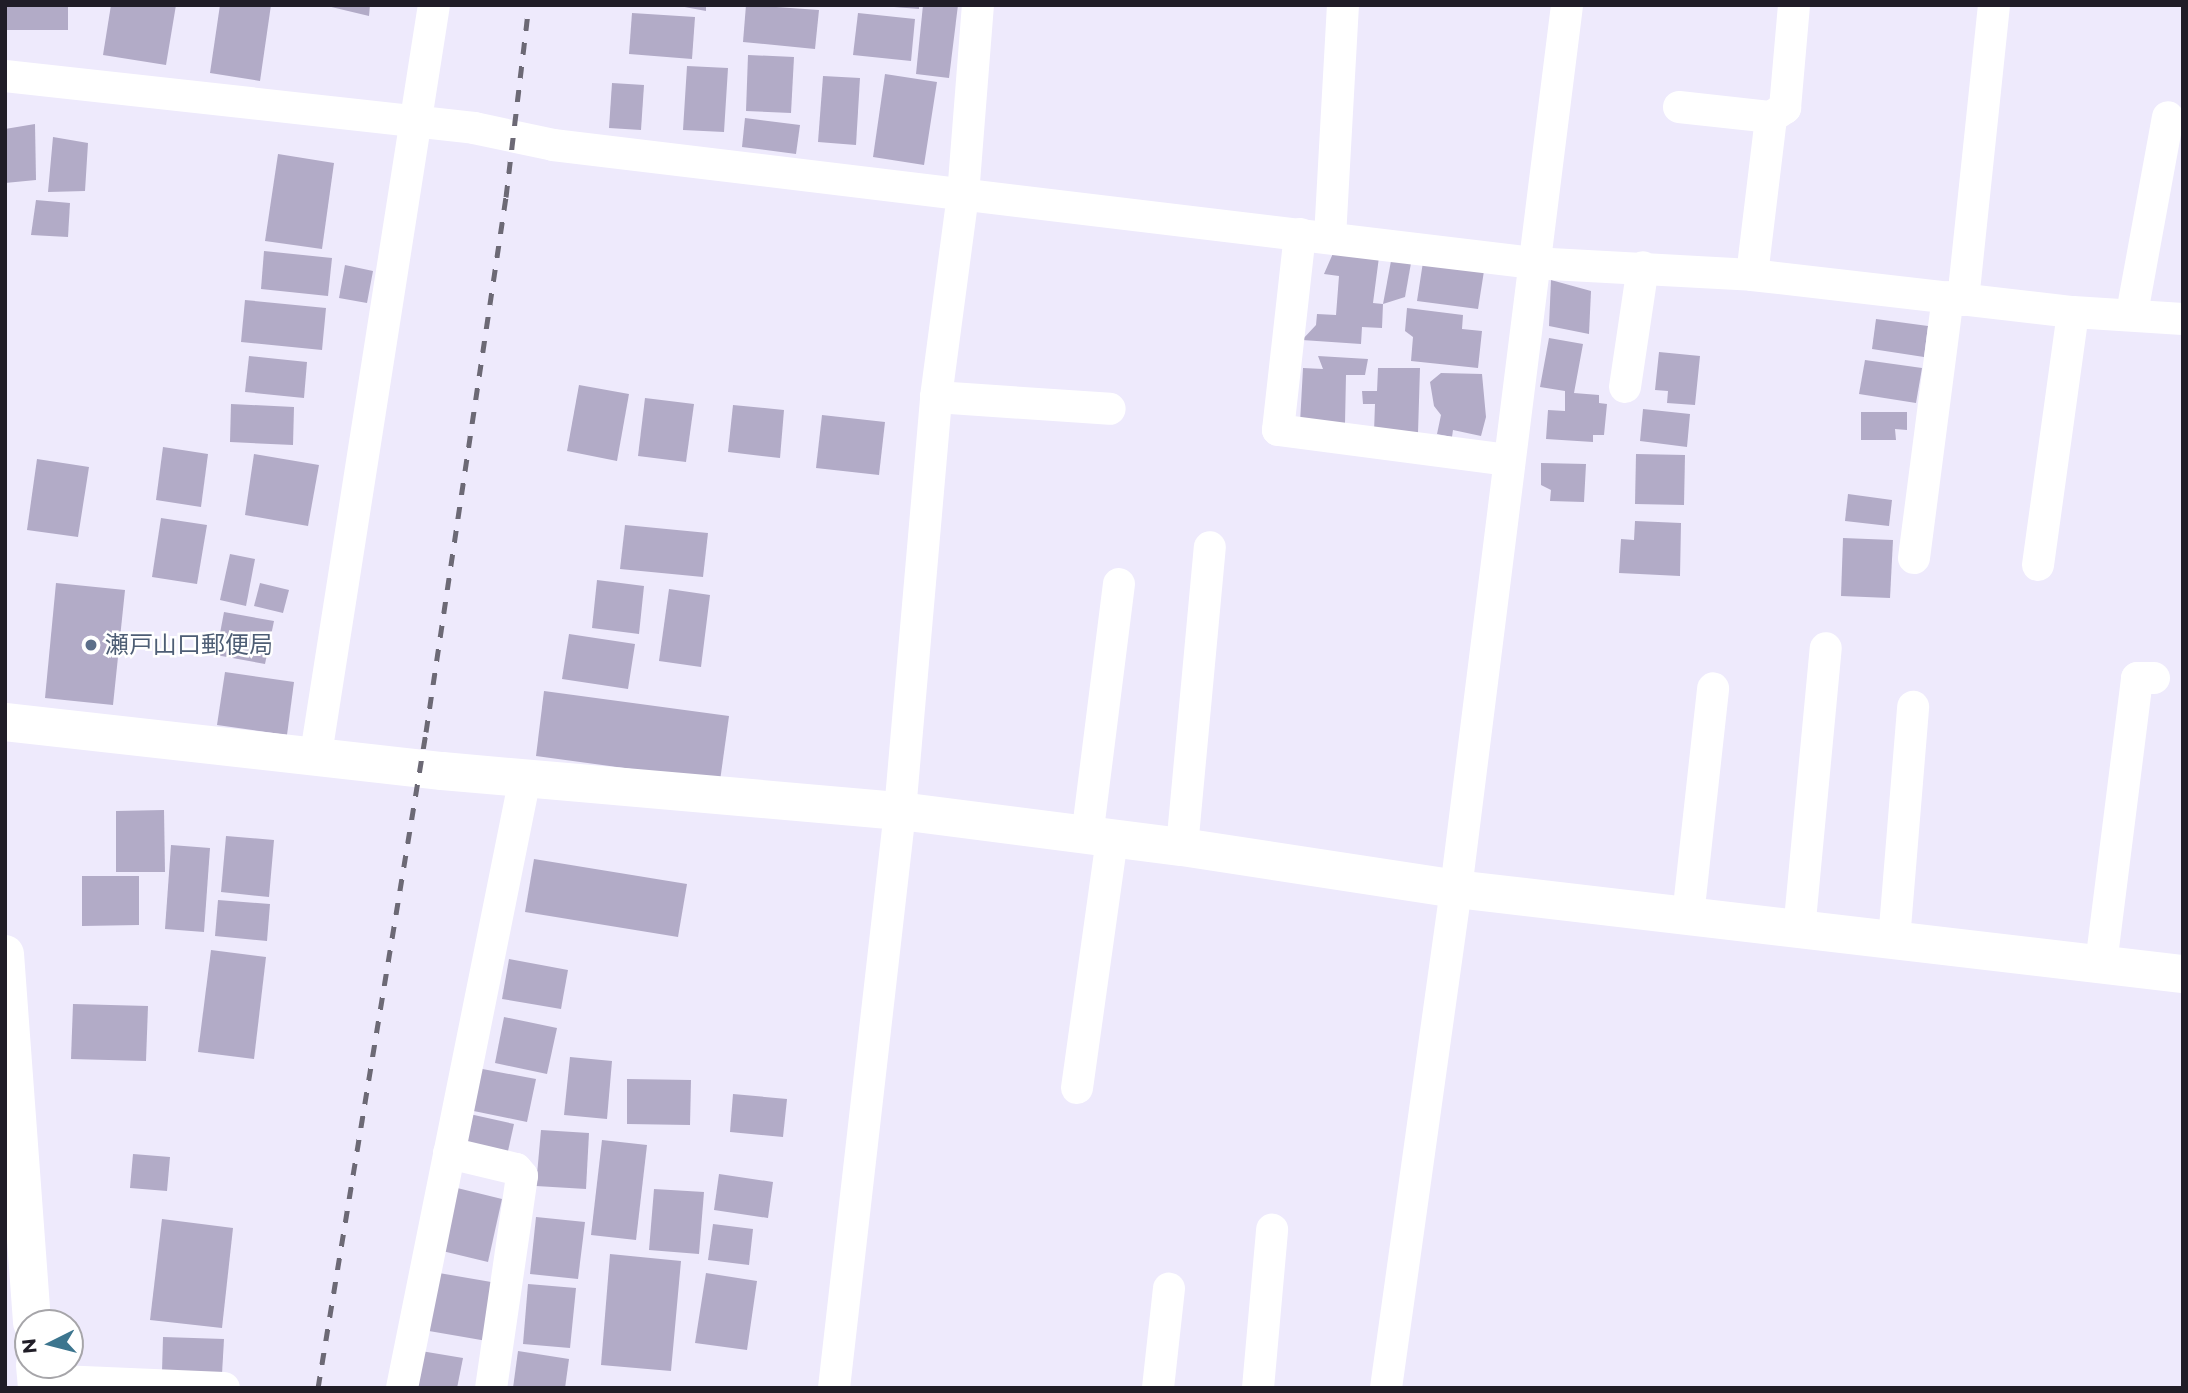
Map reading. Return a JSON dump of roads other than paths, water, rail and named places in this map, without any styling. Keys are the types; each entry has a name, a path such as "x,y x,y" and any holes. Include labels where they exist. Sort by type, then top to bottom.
{"street":[{"path":"316,754 434,5"},
{"path":"834,1388 900,811 936,397 963,195 978,5"},
{"path":"1343,5 1315,236 1278,430 1509,460"},
{"path":"1386,1388 1456,889 1532,263 1567,5"},
{"path":"1679,107 1771,117 1785,108 1794,5"},
{"path":"1914,558 1956,298 1994,5"},
{"path":"5,76 415,121 553,145 1532,263 1752,275 2073,312 2132,313 2183,319"},
{"path":"1752,275 1771,117"},
{"path":"2132,313 2168,117"},
{"path":"1625,387 1643,267"},
{"path":"2038,565 2073,312"},
{"path":"936,397 1110,410"},
{"path":"1182,847 1210,547"},
{"path":"1077,1088 1100,838 1119,584"},
{"path":"1799,931 1826,648"},
{"path":"2101,964 2137,678 2154,678"},
{"path":"1688,916 1713,688"},
{"path":"1894,940 1913,707"},
{"path":"5,722 525,778 900,811 1182,847 1456,889 2183,974"},
{"path":"402,1388 525,778"},
{"path":"5,954 31,1309"},
{"path":"449,1153 516,1169 522,1176 491,1388"},
{"path":"1258,1388 1272,1230"},
{"path":"1158,1388 1169,1289"},
{"path":"55,1379 224,1388"}],"railway":[{"path":"318,1388 426,732 506,197 529,5"}],"place":[{"name":"瀬戸山口郵便局","path":"91,645"}]}
